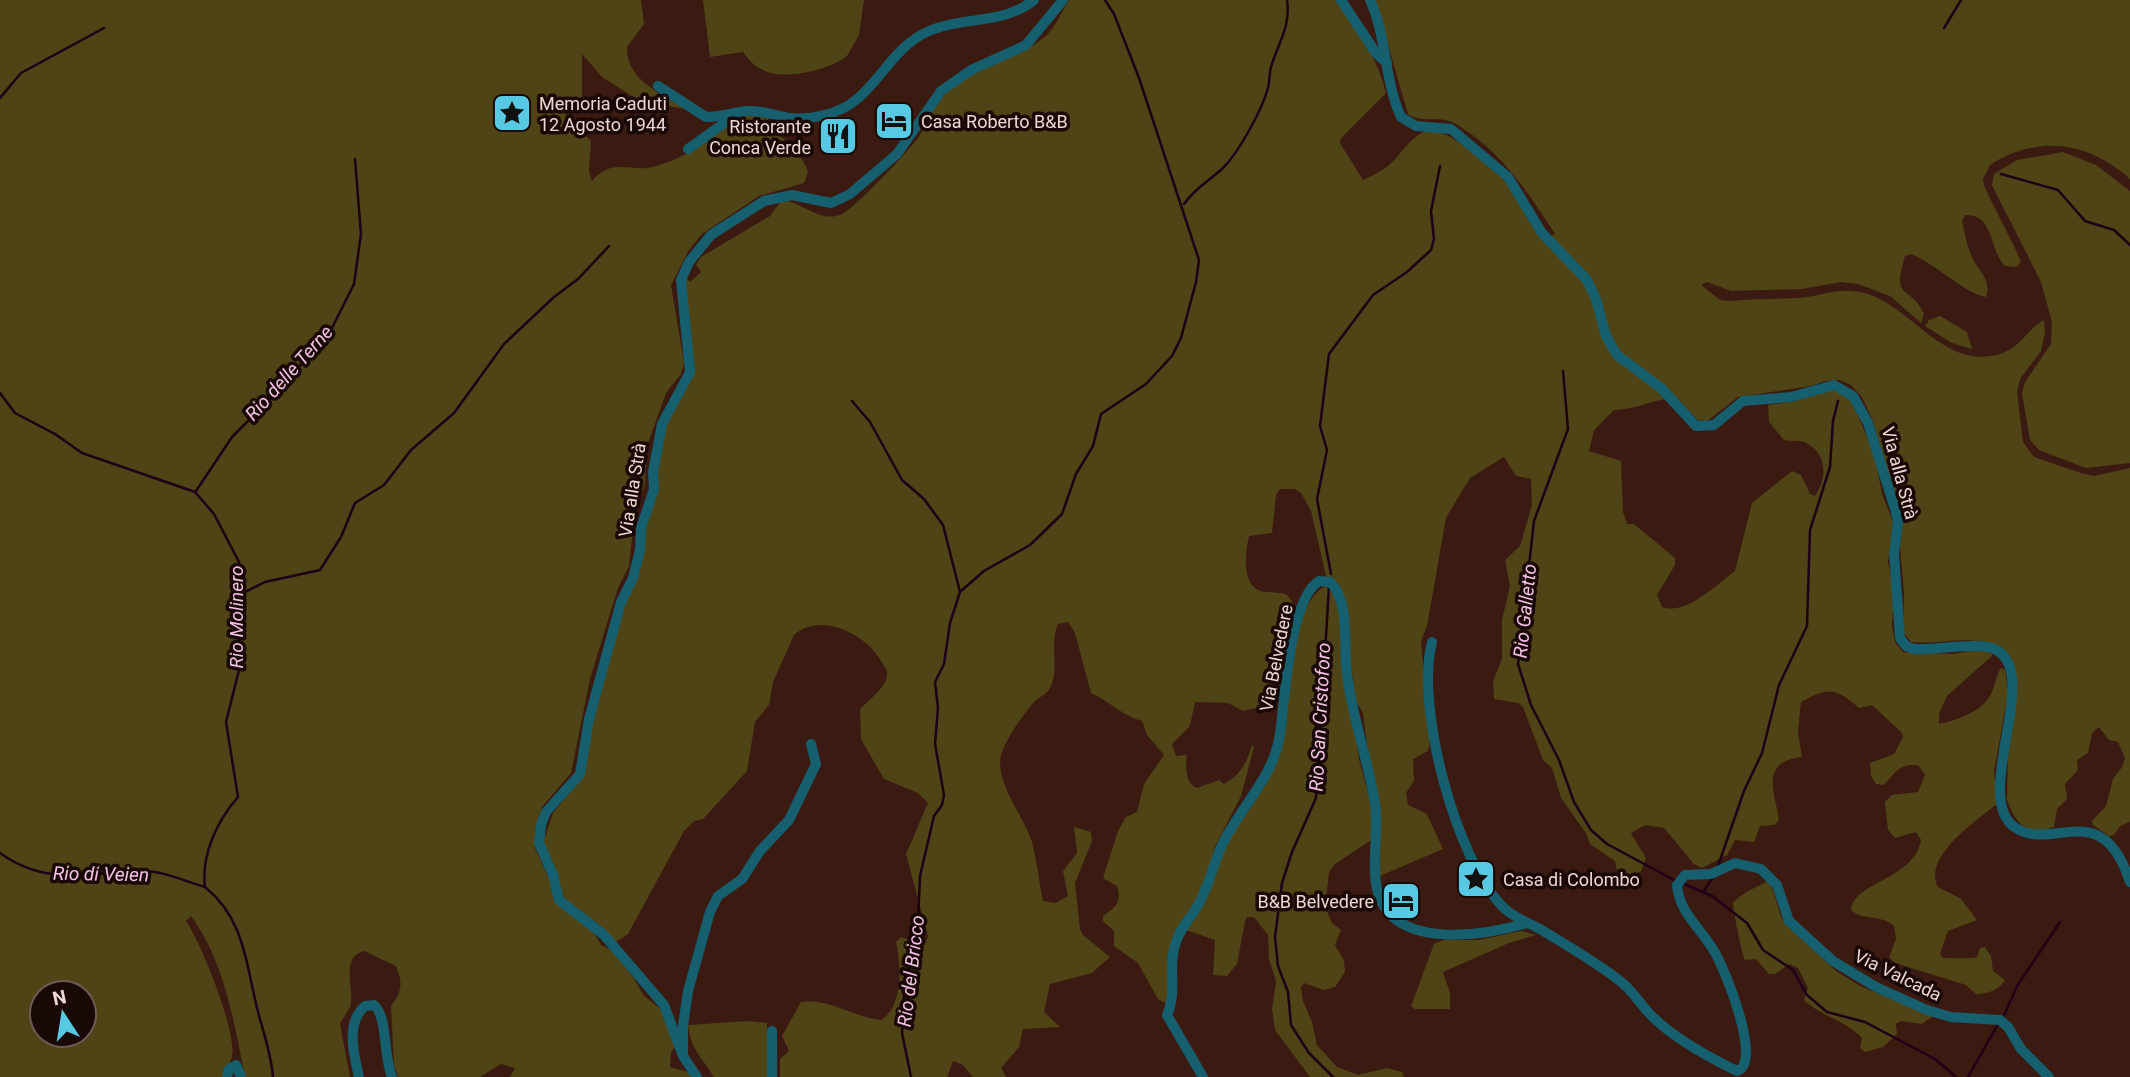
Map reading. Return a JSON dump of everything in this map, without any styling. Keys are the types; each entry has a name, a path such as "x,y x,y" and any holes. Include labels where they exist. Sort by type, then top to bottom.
{"street":[{"path":"658,86 706,117 762,111 790,118 820,117 854,102 896,55 920,35 942,27 1004,17 1020,11 1034,0"},
{"name":"Via alla Strà","path":"697,1077 683,1056 664,1005 604,934 559,901 554,875 539,844 546,812 580,774 589,719 621,602 633,578 640,550 641,528 654,489 653,472 662,424 690,372 681,280 689,262 711,235 764,201 792,195 831,203 850,194 897,154 941,91 971,70 1026,45 1063,0"},
{"name":"Via alla Strà","path":"1341,0 1376,53 1387,63"},
{"name":"Via alla Strà","path":"1370,0 1382,32 1401,117 1410,124 1451,129 1508,177 1542,233 1587,280 1596,299 1606,336 1617,355 1661,388 1696,426 1714,425 1742,401 1791,397 1834,385 1848,391 1861,409 1878,448 1898,521 1894,554 1900,638 1906,646 1914,649 1986,646 2000,653 2007,663 2012,692 2011,716 2001,764 2001,789 2008,818 2012,825 2032,832 2083,830 2095,834 2123,861 2130,882"},
{"path":"688,149 736,114"},
{"name":"Via Belvedere","path":"1203,1077 1167,1015 1172,999 1176,941 1206,890 1223,843 1269,772 1280,734 1286,682 1301,607 1306,595 1319,581 1330,582 1339,596 1348,684 1375,806 1376,880 1381,899 1403,923 1434,934 1494,931 1527,923"},
{"name":"Via Valcada","path":"1432,642 1428,666 1431,723 1456,821 1472,864 1494,897 1512,915 1617,978 1655,1018 1742,1074 1748,1054 1741,1021 1719,961 1683,908 1677,885 1685,875 1711,874 1728,864 1744,863 1762,869 1774,878 1789,921 1833,961 1853,975 1927,1010 1951,1017 2000,1020 2008,1027 2021,1049 2049,1077"},
{"path":"683,1056 683,1026 688,991 710,912 718,896 742,879 789,820 816,764 811,744"},
{"path":"359,1077 354,1039 355,1021 365,1006 374,1005 382,1017 384,1058 392,1077"},
{"path":"772,1031 772,1077"},
{"path":"227,1077 231,1067 240,1071"}],"shaded area":[{"path":"0,0 641,0 644,24 627,47 632,69 648,86 690,110 640,101 602,77 582,54 582,96 576,101 554,102 591,141 589,172 592,181 607,169 647,168 671,161 694,149 735,120 756,114 768,118 777,132 800,156 808,172 804,183 759,196 702,234 689,250 671,285 684,363 681,374 666,393 647,446 645,483 634,521 629,566 618,588 590,679 571,773 542,807 535,833 535,848 549,879 555,901 593,931 601,945 611,950 633,977 644,996 663,1011 675,1047 671,1052 670,1067 688,1072 692,1077 510,1077 515,1068 501,1064 480,1077 398,1077 394,1065 391,1006 399,991 400,977 396,966 364,951 357,954 350,965 351,1003 340,1024 350,1077 245,1077 220,973 203,934 191,916 186,921 208,967 229,1028 232,1057 223,1077 0,1077"},
{"path":"703,0 864,0 859,35 847,56 830,66 782,74 760,68 743,52 710,57"},
{"path":"1069,0 1336,0 1366,44 1386,93 1341,138 1340,143 1363,180 1387,167 1420,134 1435,131 1459,142 1497,173 1512,190 1543,240 1555,234 1512,172 1499,158 1454,123 1419,119 1408,114 1375,0 2130,0 2130,179 2098,157 2063,146 2026,149 1990,165 1983,180 1984,185 2021,262 2016,267 2005,266 1982,220 1965,215 1962,221 1969,251 1985,279 1986,297 1969,290 1911,254 1905,256 1900,281 1901,287 1924,314 1921,323 1890,296 1858,284 1841,282 1802,289 1731,291 1707,282 1701,285 1720,300 1731,301 1798,298 1839,291 1860,292 1895,308 1945,345 1962,354 1982,357 2009,350 2044,320 2045,332 2041,351 2020,379 2017,392 2023,442 2034,457 2081,473 2094,476 2130,468 2130,822 2120,826 2114,835 2109,836 2093,825 2092,821 2106,806 2113,779 2125,758 2118,742 2109,740 2099,727 2092,733 2088,753 2077,760 2078,770 2065,784 2067,799 2057,809 2054,827 2045,830 2029,829 2014,815 2007,799 2010,658 2002,649 1991,643 1965,640 1911,642 1903,632 1904,592 1900,548 1903,514 1894,495 1873,421 1862,397 1851,385 1839,380 1826,381 1811,386 1738,397 1707,421 1698,420 1676,397 1614,410 1594,430 1589,451 1621,461 1623,512 1627,524 1634,524 1675,558 1675,565 1657,595 1662,607 1671,609 1691,603 1735,571 1752,503 1792,471 1801,475 1810,494 1815,496 1819,489 1823,475 1822,460 1813,448 1803,442 1784,440 1769,422 1768,405 1792,402 1835,388 1851,399 1875,456 1882,494 1893,522 1888,562 1894,592 1892,626 1895,642 1903,652 1952,654 1985,649 1993,655 1947,696 1939,714 1939,724 1982,706 1991,694 2001,668 2005,670 2008,693 1994,772 1997,804 1954,840 1944,852 1935,875 1938,887 1961,899 1977,920 1948,931 1940,954 1943,958 1975,958 1980,948 1985,947 1991,956 1993,971 2005,980 2000,986 1989,992 1976,994 1966,985 1895,963 1889,957 1896,939 1894,926 1851,910 1862,892 1897,872 1908,864 1916,853 1921,840 1916,832 1895,838 1888,830 1885,802 1892,795 1918,792 1925,775 1918,765 1906,766 1898,770 1884,785 1876,784 1871,776 1870,763 1894,754 1903,737 1902,733 1872,705 1859,708 1837,693 1825,692 1801,702 1798,732 1802,757 1789,760 1775,771 1773,788 1779,819 1775,825 1760,826 1754,842 1735,840 1727,855 1702,868 1694,864 1664,828 1645,825 1631,833 1646,858 1641,871 1630,877 1618,874 1615,861 1590,844 1586,833 1561,798 1552,768 1543,760 1523,707 1518,703 1494,699 1493,681 1502,659 1502,620 1510,586 1505,560 1520,546 1532,505 1531,479 1516,476 1504,457 1470,478 1446,518 1427,626 1421,641 1430,740 1428,751 1413,759 1414,781 1406,793 1408,805 1427,814 1443,849 1380,876 1380,846 1363,713 1356,702 1341,589 1326,576 1311,511 1301,493 1295,489 1280,489 1276,495 1272,533 1249,536 1246,565 1249,580 1258,590 1286,594 1294,604 1274,705 1264,711 1259,707 1243,711 1228,703 1195,702 1190,726 1172,744 1176,756 1187,755 1188,778 1197,788 1219,780 1224,784 1230,780 1242,768 1252,745 1254,747 1241,796 1215,847 1202,891 1173,936 1167,1004 1158,999 1138,963 1114,946 1114,931 1103,921 1103,916 1118,900 1117,886 1103,878 1118,831 1126,817 1137,812 1144,784 1164,755 1147,735 1142,721 1091,693 1075,633 1068,622 1058,624 1055,632 1054,673 1050,688 1034,702 1008,739 1002,752 1001,774 1032,842 1043,901 1055,903 1068,896 1063,871 1077,853 1074,827 1091,832 1092,841 1075,883 1080,929 1083,935 1110,957 1092,973 1050,984 1044,1012 1060,1027 1023,1029 1019,1047 1001,1068 1006,1077 973,1077 963,1065 953,1061 947,1077 780,1077 780,1059 789,1051 782,1036 801,1002 821,1002 881,1020 894,1005 897,995 900,973 896,942 901,937 925,945 928,936 906,854 928,803 918,793 884,779 861,739 860,709 883,685 887,672 874,651 842,629 817,625 794,635 773,682 769,705 755,722 747,771 703,819 694,821 684,831 628,934 616,942 596,922 565,900 543,843 553,813 583,776 587,743 645,528 666,425 691,378 685,276 690,282 701,272 696,265 701,257 770,216 782,200 826,216 842,214 848,210 915,142 935,105 948,90 1046,36"},
{"path":"2063,152 2096,165 2130,191 2130,463 2086,468 2039,450 2030,440 2022,393 2025,382 2051,344 2052,322 2041,282 1992,185 1994,174 2017,160"},
{"path":"1940,316 1967,332 1972,349 1952,343 1925,326 1929,320"},
{"path":"1326,586 1333,590 1339,612 1359,759 1373,812 1371,840 1335,864 1329,872 1325,907 1332,923 1341,930 1335,945 1344,960 1345,972 1335,987 1324,990 1304,983 1301,987 1303,1001 1312,1022 1317,1045 1337,1067 1358,1075 1387,1068 1402,1072 1404,1077 1310,1077 1275,1030 1272,1009 1276,981 1269,959 1268,935 1254,917 1247,917 1245,921 1237,964 1227,976 1213,975 1215,940 1186,930 1220,853 1271,772 1280,745 1297,634 1304,612 1314,596"},
{"path":"1768,881 1784,922 1836,971 1860,986 1933,1016 1922,1024 1901,1021 1896,1024 1897,1034 1883,1047 1865,1052 1860,1048 1862,1038 1855,1032 1804,1000 1808,988 1798,968 1789,964 1775,974 1769,974 1756,959 1745,960 1733,903"},
{"path":"1521,931 1536,935 1509,943 1443,972 1450,993 1450,1009 1415,1009 1411,1006 1434,944 1444,940 1479,940"},
{"path":"749,1021 767,1023 768,1077 714,1077 694,1048 688,1025"}],"waterway":[{"path":"961,591 984,571 1030,545 1062,514 1076,474 1093,446 1101,414 1146,384 1172,356 1181,338 1196,282 1199,260 1139,78 1114,14 1105,0"},
{"path":"1184,204 1229,161 1255,119 1265,97 1271,67 1286,27 1287,0"},
{"path":"1944,28 1961,0"},
{"path":"0,98 21,73 104,28"},
{"name":"Rio delle Terne","path":"196,491 232,437 279,390 332,328 354,284 361,234 355,159"},
{"name":"Rio San Cristoforo","path":"1331,574 1317,499 1327,450 1320,426 1329,354 1373,295 1407,272 1431,250 1434,239 1431,211 1440,166"},
{"path":"2001,174 2058,190 2085,221 2114,230 2130,245"},
{"path":"241,594 265,582 320,570 341,537 355,503 384,485 411,450 454,413 504,344 554,297 578,279 609,246"},
{"name":"Rio Galletto","path":"1563,371 1568,429 1534,521 1518,664 1531,705 1559,760 1574,802 1591,830 1607,844 1674,880"},
{"name":"Rio Molinero","path":"0,393 15,413 55,434 82,453 195,492 214,514 239,562 240,666 226,722 238,797 223,817 212,839 204,875 205,887 228,913 242,942 273,1077"},
{"name":"Rio del Bricco","path":"852,401 870,422 902,480 924,499 943,525 960,592 950,623 944,664 935,682 938,708 935,744 944,795 942,805 934,816 920,876 917,945 905,981 902,1033 911,1077"},
{"path":"1718,866 1744,791 1762,753 1779,685 1807,626 1810,530 1830,467 1833,421 1838,401"},
{"name":"Rio San Cristoforo","path":"1329,586 1323,687 1317,708 1316,798 1292,852 1282,883 1275,937 1278,966 1288,992 1291,1025 1309,1053 1333,1077"},
{"name":"Rio di Veien","path":"0,853 17,864 52,874 150,871 205,887"},
{"path":"1704,891 1713,877"},
{"name":"Rio Galletto","path":"1684,884 1712,896 1747,923 1763,950 1793,970 1807,995 1827,1012 1865,1022 1935,1059 1956,1077"},
{"path":"2003,1018 2017,986 2060,922"},
{"path":"1968,1077 1998,1024"}],"place":[{"name":"Memoria Caduti 12 Agosto 1944","path":"512,113"},
{"name":"Casa Roberto B&B","path":"894,121"},
{"name":"Ristorante Conca Verde","path":"838,136"},
{"name":"Casa di Colombo","path":"1476,879"},
{"name":"B&B Belvedere","path":"1401,901"}]}
